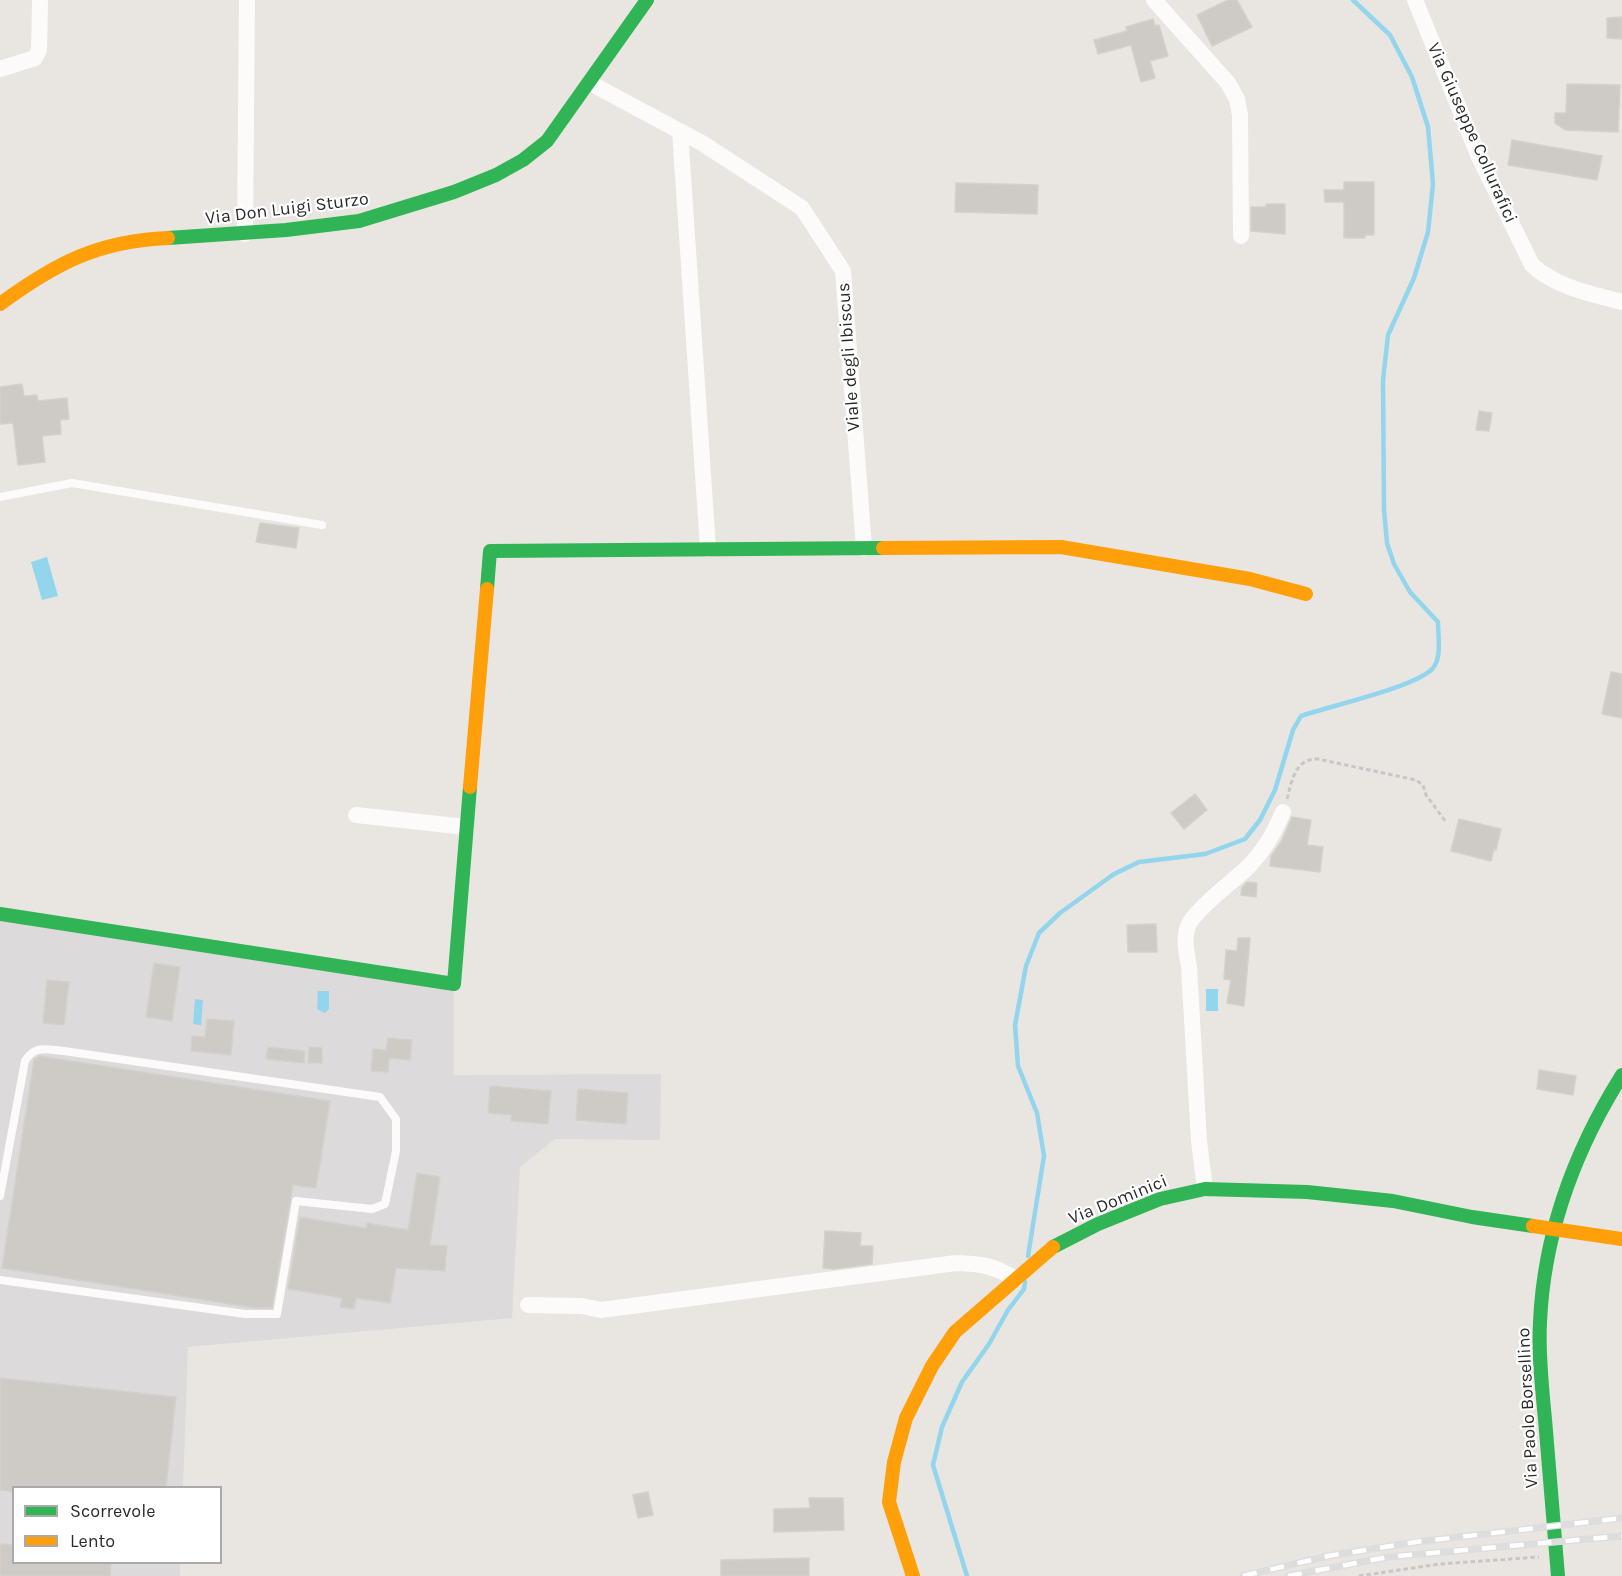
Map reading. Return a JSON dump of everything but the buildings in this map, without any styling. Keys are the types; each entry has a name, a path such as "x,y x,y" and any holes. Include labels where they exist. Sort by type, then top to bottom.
{"street":[{"path":"0,69 35,58 39,50 40,0"},
{"path":"245,234 247,0"},
{"name":"Via Don Luigi Sturzo","path":"0,304 38,278 81,255 104,247 129,242 346,224 462,189 504,172 534,153 547,141 646,0"},
{"path":"1154,0 1228,83 1237,99 1240,115 1241,236"},
{"name":"Via Giuseppe Collurafici","path":"1415,0 1479,157 1532,265 1562,284 1622,302"},
{"name":"Viale degli Ibiscus","path":"590,82 702,143 802,208 843,271 864,548"},
{"path":"680,131 708,549"},
{"path":"0,914 454,984 490,551 1061,547 1250,579 1306,594"},
{"path":"1205,1189 1198,1141 1186,942 1188,925 1249,866 1266,844 1283,812"},
{"path":"356,815 466,827"},
{"name":"Via Paolo Borsellino","path":"1558,1576 1540,1344 1546,1267 1556,1220 1572,1169 1592,1125 1622,1075"},
{"name":"Via Dominici","path":"914,1576 889,1502 894,1462 906,1418 932,1366 955,1332 1050,1249 1098,1224 1160,1198 1205,1189 1307,1192 1393,1201 1472,1217 1622,1239"},
{"path":"528,1305 582,1306 601,1310 730,1291 956,1263 982,1264 1018,1278"}],"lane":[{"path":"0,498 72,483 322,525"},
{"path":"0,1196 22,1071 30,1053 37,1049 380,1097 396,1119 396,1151 385,1204 372,1209 296,1201 277,1314 245,1314 0,1280"}],"path":[{"path":"1283,812 1298,768 1308,760 1318,759 1416,780 1423,785 1426,795 1446,822"},
{"path":"1359,1576 1440,1564 1539,1557 1542,1564"}],"shaded area":[{"path":"0,916 454,984 454,1075 661,1074 660,1140 555,1139 520,1167 512,1318 188,1347 183,1486 12,1486 12,1564 180,1564 180,1576 0,1576"}],"water":[{"path":"47,557 58,596 42,600 31,562"},
{"path":"1206,989 1218,989 1218,1011 1206,1011"},
{"path":"318,991 329,991 329,1009 325,1013 317,1009"},
{"path":"195,999 203,1000 201,1025 193,1024"}],"waterway":[{"path":"1028,1256 1044,1156 1037,1113 1018,1066 1015,1025 1026,966 1039,933 1060,913 1114,874 1139,862 1205,854 1245,839 1260,820 1275,790 1293,730 1301,716 1410,682 1433,668 1438,658 1438,622 1410,592 1394,564 1387,543 1384,510 1383,380 1388,335 1414,278 1428,232 1433,184 1428,127 1412,77 1390,35 1353,0"},
{"path":"967,1576 933,1465 942,1427 962,1382 1024,1289 1025,1282"}],"railway":[{"path":"1243,1576 1328,1556 1416,1542 1622,1518"},
{"path":"1288,1576 1388,1557 1622,1536"}],"traffic: fast":[{"path":"168,238 286,230 359,221 454,192 496,175 523,160 547,141 647,0"},
{"path":"487,589 490,551 883,548"},
{"path":"0,914 454,984 470,787"},
{"path":"1558,1576 1540,1363 1543,1289 1555,1225 1576,1163 1605,1103 1622,1075"},
{"path":"1053,1247 1098,1224 1160,1199 1205,1189 1307,1192 1393,1201 1472,1217 1533,1226"}],"traffic: slow":[{"path":"0,304 59,266 99,249 143,240 168,238"},
{"path":"883,548 1061,547 1250,579 1306,594"},
{"path":"470,787 487,589"},
{"path":"1533,1226 1622,1239"},
{"path":"913,1576 889,1502 894,1462 906,1418 932,1366 955,1332 1053,1247"}]}
